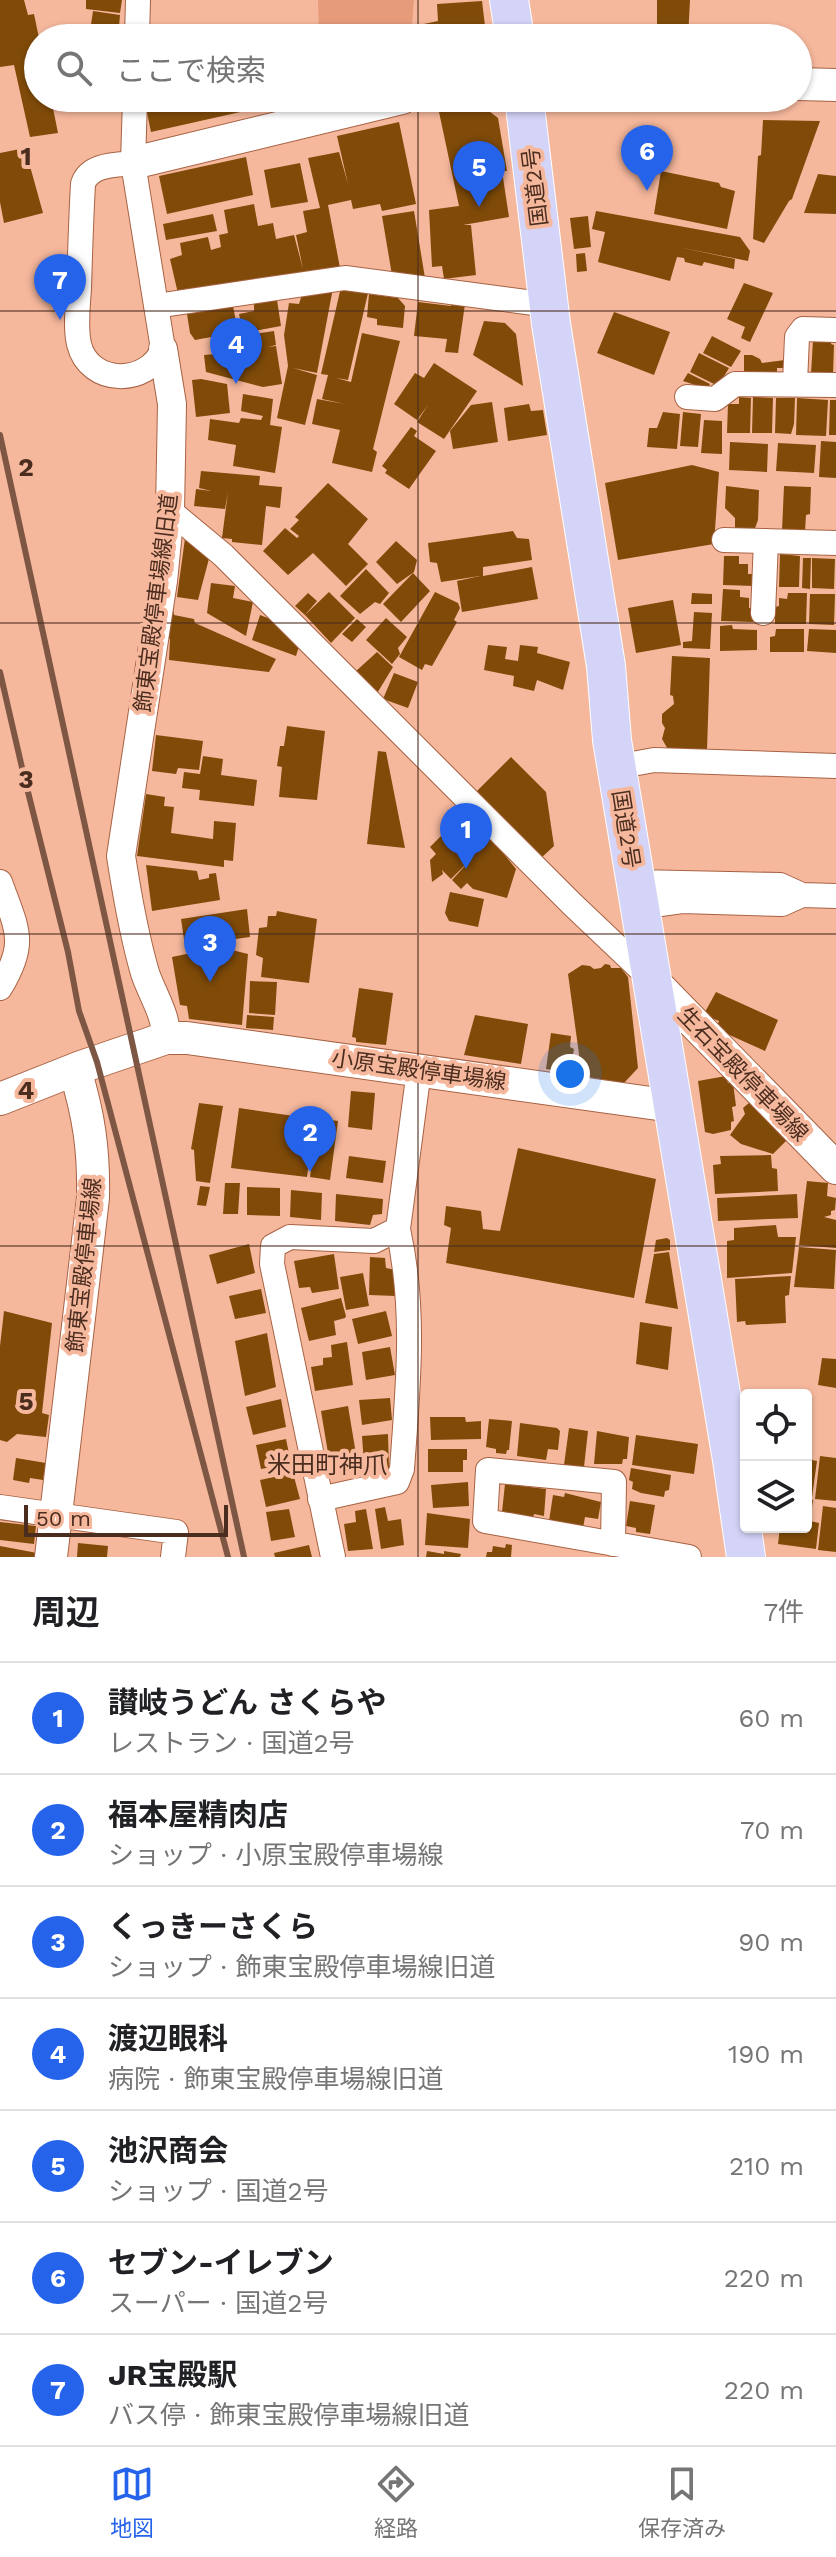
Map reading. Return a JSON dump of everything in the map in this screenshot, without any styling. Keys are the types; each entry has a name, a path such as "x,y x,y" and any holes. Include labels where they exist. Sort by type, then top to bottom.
{"highway":[{"path":"509,0 513,24"},
{"name":"国道2号","path":"526,112 549,305 606,666 616,767 746,1557"}],"main road":[{"path":"812,84 836,85"},
{"path":"133,163 344,112"},
{"name":"生石宝殿停車場線","path":"650,978 836,1168"},
{"path":"0,1099 166,1038"},
{"name":"小原宝殿停車場線","path":"166,1038 206,1040 672,1106"},
{"name":"飾東宝殿停車場線","path":"51,1557 93,1198 94,1159 88,1111 75,1070"}],"street":[{"path":"137,24 138,0"},
{"name":"飾東宝殿停車場線旧道","path":"135,112 133,163 172,404 170,511 163,581 121,856 145,972 165,1023 166,1038"},
{"path":"133,163 97,169 84,179 79,343 84,357 103,375 119,376 139,371 155,363 163,349"},
{"path":"156,306 345,278 549,305"},
{"path":"795,383 797,337 803,329 836,330"},
{"path":"687,397 715,399 735,384 836,385"},
{"path":"170,511 223,555 650,978"},
{"path":"724,540 836,543"},
{"path":"763,613 766,541"},
{"path":"616,767 654,760 836,766"},
{"path":"0,882 18,931 16,958 0,988"},
{"path":"637,894 780,885 802,895 836,896"},
{"path":"320,1499 397,1482 402,1469 411,1350 406,1269 398,1229 419,1070"},
{"path":"333,1557 272,1264 273,1246 290,1237 374,1241 398,1229"},
{"path":"613,1544 614,1482 488,1470 485,1521 613,1544 689,1557"},
{"path":"0,1507 176,1532 173,1557"}],"shaded area":[{"path":"318,0 414,0 412,24 319,24"}],"building":[{"path":"0,0 24,0 28,15 34,14 36,24 24,24 24,110 14,65 0,67"},
{"path":"86,0 122,0 120,13 86,9"},
{"path":"657,0 690,0 689,24 657,24"},
{"path":"482,1 485,24 424,24 438,21 437,4"},
{"path":"93,11 120,15 119,24 91,24"},
{"path":"24,112 54,112 58,133 30,137"},
{"path":"147,112 240,112 151,132"},
{"path":"439,112 490,112 498,118 507,171 502,171 509,217 463,225 471,225 476,275 444,279 442,266 432,267 429,210 459,206"},
{"path":"763,120 820,121 792,199 764,243 753,239"},
{"path":"399,122 416,204 382,211 380,204 353,209 351,200 328,205 341,273 179,298 170,259 182,255 180,243 208,237 211,250 221,247 219,235 228,233 224,210 254,204 258,226 273,223 276,239 294,235 303,269 296,235 307,232 303,211 320,208 308,158 339,152 348,184 337,136"},
{"path":"25,148 43,213 4,223 0,202 0,153"},
{"path":"246,157 253,195 167,214 159,176"},
{"path":"300,163 308,202 271,208 264,170"},
{"path":"661,171 719,183 721,187 735,191 727,229 654,214"},
{"path":"818,174 836,176 836,214 804,213"},
{"path":"414,211 425,278 392,275 382,216"},
{"path":"596,211 740,237 750,251 748,261 678,247 735,259 734,269 704,262 702,266 677,257 670,281 598,262 605,232 592,229"},
{"path":"213,214 217,231 166,240 163,224"},
{"path":"588,216 591,247 574,249 570,218"},
{"path":"585,253 587,271 577,272 576,254"},
{"path":"744,283 773,293 750,342 741,338 745,327 727,319"},
{"path":"341,287 368,293 348,380 336,378 351,382 362,333 400,341 373,449 377,452 372,472 332,463 340,430 312,424 317,399 345,404 322,399 328,375 321,374"},
{"path":"333,288 317,373 293,368 317,375 305,425 277,418 288,366 284,335 289,303 299,304 303,291"},
{"path":"369,294 398,298 405,306 403,328 377,325 377,319 367,317"},
{"path":"277,300 281,326 243,333 239,314 254,311 254,304"},
{"path":"418,302 451,306 451,302 465,304 458,353 445,352 447,339 414,336"},
{"path":"233,306 238,332 195,340 190,333 187,314"},
{"path":"614,312 670,332 654,375 597,353"},
{"path":"484,321 505,323 516,334 523,386 473,355"},
{"path":"274,331 276,345 268,347 276,346 282,384 263,387 206,372 204,355 215,354 213,340"},
{"path":"712,336 741,351 731,367 703,353"},
{"path":"813,340 832,340 833,375 811,374"},
{"path":"699,353 729,368 718,386 690,372"},
{"path":"744,355 752,355 762,363 785,360 785,368 777,368 777,375 744,375"},
{"path":"434,363 477,391 444,439 417,422 428,405 417,420 394,404 415,373 424,378"},
{"path":"688,373 710,384 707,389 683,381"},
{"path":"192,380 227,384 230,413 196,417"},
{"path":"243,394 273,399 270,425 282,427 275,473 233,466 236,445 208,440 210,419 239,423 241,418 261,420 263,416 241,411"},
{"path":"739,397 751,398 750,433 727,433 728,404 739,404"},
{"path":"753,397 773,398 772,433 752,433"},
{"path":"776,398 795,398 791,434 775,433"},
{"path":"797,398 828,400 826,436 796,435"},
{"path":"830,400 836,400 836,435 829,435"},
{"path":"492,402 498,442 453,449 450,431 471,405"},
{"path":"529,404 531,411 543,410 547,435 508,441 504,408"},
{"path":"663,412 680,414 677,449 647,447 649,428 657,428"},
{"path":"683,412 701,414 698,447 680,446"},
{"path":"704,420 722,421 722,454 701,453"},
{"path":"411,427 417,431 414,436 436,451 409,489 385,473 387,470 382,466"},
{"path":"821,441 836,442 836,478 819,477"},
{"path":"730,442 768,444 767,472 729,470"},
{"path":"778,443 816,445 814,473 776,471"},
{"path":"692,465 719,472 714,544 618,560 605,483"},
{"path":"201,471 260,476 259,485 282,487 280,508 266,506 262,545 222,538 228,492 225,509 194,506 196,489 211,491 199,488"},
{"path":"328,483 368,519 348,544 368,564 346,586 313,553 288,575 263,551 285,528 297,538 299,536 290,529 299,520 295,517"},
{"path":"726,486 759,490 758,520 754,531 735,530 735,518 725,508"},
{"path":"784,486 811,487 810,514 806,515 805,532 782,531"},
{"path":"186,531 210,555 198,600 177,597"},
{"path":"513,531 517,538 529,539 532,560 483,567 483,576 532,567 538,599 462,612 457,581 480,576 441,582 437,563 430,562 428,543"},
{"path":"396,541 417,560 414,572 397,584 376,562"},
{"path":"780,554 800,556 799,587 779,587"},
{"path":"724,556 739,556 739,564 748,564 748,574 754,574 754,586 723,585"},
{"path":"803,558 811,558 810,589 802,588"},
{"path":"812,558 835,559 834,589 812,588"},
{"path":"366,569 389,593 380,604 375,602 360,614 340,596"},
{"path":"413,573 430,591 401,622 383,604"},
{"path":"211,583 235,586 233,598 253,602 246,636 207,613"},
{"path":"723,589 740,590 740,597 749,598 753,622 721,621"},
{"path":"329,592 355,618 331,643 305,615"},
{"path":"435,592 458,603 460,608 454,620 457,622 432,666 425,664 422,670 399,657"},
{"path":"308,593 317,601 305,615 295,606"},
{"path":"692,593 712,594 712,604 691,604"},
{"path":"788,593 807,593 806,624 775,624 775,607 779,606 779,598 787,599"},
{"path":"810,594 835,594 834,625 809,624"},
{"path":"673,600 681,645 636,653 628,608"},
{"path":"167,607 173,609 174,615 194,619 195,623 276,659 269,672 169,660 170,639 163,637"},
{"path":"694,612 712,613 710,649 683,648 683,642 692,641"},
{"path":"260,615 278,622 300,643 296,656 252,640"},
{"path":"386,618 407,637 398,648 400,654 392,664 366,640"},
{"path":"357,619 366,627 352,642 342,634"},
{"path":"732,625 733,629 757,630 757,650 720,651 720,626"},
{"path":"776,629 804,629 804,652 770,652 770,637 775,636"},
{"path":"809,629 836,630 836,653 807,651"},
{"path":"488,645 507,647 505,659 518,661 520,645 538,647 537,653 570,662 563,690 537,680 534,691 513,686 514,676 484,670"},
{"path":"377,652 393,667 376,695 355,672"},
{"path":"672,656 710,658 707,750 702,752 686,748 678,752 669,751 662,739 665,728 662,714 674,704 670,695"},
{"path":"394,673 418,682 408,708 383,699"},
{"path":"287,726 325,731 317,800 279,797 282,767 277,766"},
{"path":"156,735 203,741 199,770 178,768 176,774 152,771"},
{"path":"378,751 386,752 405,848 367,844"},
{"path":"203,756 223,759 221,775 257,780 254,806 199,800 200,790 182,788 184,772 200,774"},
{"path":"511,757 546,792 554,846 541,858 476,792"},
{"path":"146,794 165,797 164,806 174,807 171,833 213,839 214,821 236,823 233,861 224,860 224,867 137,856"},
{"path":"463,814 516,869 507,898 473,889 467,883 461,889 452,880 473,857 451,879 442,870 443,874 432,882 430,860 436,854 430,847"},
{"path":"146,865 197,871 199,880 216,873 220,900 152,911"},
{"path":"450,892 484,899 478,927 449,921 445,913"},
{"path":"247,909 250,937 185,946 181,919"},
{"path":"277,911 317,919 309,983 261,977 263,958 256,955 259,928 267,927 268,916 276,916"},
{"path":"220,947 248,954 242,1025 189,1019 187,1006 180,1005 172,957"},
{"path":"605,964 611,968 621,968 628,977 638,1068 624,1083 582,1076 568,974 582,965 594,969"},
{"path":"250,981 277,982 275,1015 249,1013"},
{"path":"359,988 393,993 386,1045 356,1042 356,1038 352,1037"},
{"path":"716,992 778,1020 765,1051 725,1033 717,1026 719,1021 706,1016 705,1012"},
{"path":"247,1015 274,1017 273,1030 246,1028"},
{"path":"475,1015 528,1024 521,1064 464,1055"},
{"path":"551,1033 571,1036 570,1047 574,1049 572,1060 576,1062 574,1074 546,1069"},
{"path":"726,1076 728,1083 733,1083 736,1106 732,1107 734,1121 731,1122 731,1130 713,1134 705,1132 698,1081"},
{"path":"351,1091 375,1093 372,1130 348,1127"},
{"path":"750,1102 789,1138 773,1154 741,1144 730,1135 745,1114 743,1108"},
{"path":"199,1103 223,1106 210,1183 196,1181 194,1150 191,1149"},
{"path":"239,1108 315,1119 307,1177 231,1168"},
{"path":"318,1118 338,1121 330,1180 310,1177"},
{"path":"518,1148 656,1179 634,1298 446,1263 451,1228 444,1225 446,1206 481,1211 483,1229 500,1231"},
{"path":"771,1155 772,1168 777,1169 778,1191 715,1194 713,1165 721,1164 720,1156"},
{"path":"349,1156 386,1161 383,1183 346,1178"},
{"path":"807,1181 828,1183 827,1196 836,1198 835,1210 824,1217 836,1220 836,1248 799,1245"},
{"path":"225,1183 240,1183 238,1214 223,1214"},
{"path":"200,1186 210,1187 206,1206 197,1205"},
{"path":"247,1187 280,1188 280,1216 247,1215"},
{"path":"291,1190 322,1193 321,1220 290,1217"},
{"path":"336,1194 383,1199 382,1214 373,1215 370,1225 335,1221"},
{"path":"797,1194 798,1218 718,1221 717,1198"},
{"path":"776,1225 778,1237 796,1237 792,1273 727,1278 727,1241 734,1240 734,1228"},
{"path":"656,1240 670,1240 670,1250 654,1252"},
{"path":"249,1244 255,1273 217,1284 209,1255"},
{"path":"799,1247 836,1250 834,1289 794,1287"},
{"path":"669,1252 678,1309 645,1303 654,1254"},
{"path":"334,1254 339,1289 312,1293 310,1287 299,1288 294,1261"},
{"path":"370,1257 385,1258 386,1268 396,1270 396,1296 369,1295"},
{"path":"363,1273 369,1306 346,1310 340,1277"},
{"path":"791,1276 789,1295 785,1296 786,1323 746,1325 745,1321 737,1322 735,1279"},
{"path":"261,1289 266,1313 235,1319 229,1296"},
{"path":"341,1298 346,1316 334,1321 336,1335 309,1341 301,1308"},
{"path":"4,1311 52,1323 42,1413 49,1415 46,1437 17,1434 7,1442 0,1440 0,1346"},
{"path":"386,1311 392,1336 358,1344 352,1319"},
{"path":"640,1322 672,1327 668,1370 636,1364"},
{"path":"267,1333 276,1387 245,1396 235,1341"},
{"path":"347,1342 353,1385 315,1391 311,1367 323,1365 323,1358 332,1357 331,1345"},
{"path":"390,1347 395,1375 366,1380 362,1352"},
{"path":"822,1358 836,1359 836,1388 818,1385"},
{"path":"390,1398 392,1420 362,1425 359,1400"},
{"path":"281,1399 286,1427 253,1435 246,1407"},
{"path":"348,1406 358,1466 331,1471 321,1411"},
{"path":"430,1417 465,1417 466,1422 481,1421 481,1439 431,1440"},
{"path":"489,1419 512,1421 506,1454 486,1447"},
{"path":"520,1423 557,1428 560,1431 558,1450 548,1449 546,1460 517,1456"},
{"path":"569,1428 588,1431 584,1467 564,1465"},
{"path":"597,1431 629,1437 627,1459 623,1459 622,1464 594,1464"},
{"path":"388,1434 389,1468 379,1469 379,1479 365,1479 362,1436"},
{"path":"636,1435 698,1444 694,1474 632,1465"},
{"path":"286,1439 291,1463 261,1469 256,1445"},
{"path":"428,1449 467,1449 463,1472 428,1472"},
{"path":"820,1456 836,1458 836,1501 815,1499"},
{"path":"16,1458 46,1463 43,1480 30,1478 29,1483 13,1480"},
{"path":"812,1460 817,1461 812,1497"},
{"path":"631,1468 671,1475 669,1490 665,1491 664,1497 632,1489 633,1482 629,1480"},
{"path":"293,1473 300,1499 266,1507 260,1480"},
{"path":"468,1482 469,1506 433,1508 431,1485"},
{"path":"505,1484 546,1489 544,1516 534,1514 533,1518 502,1512"},
{"path":"565,1493 601,1502 598,1519 585,1517 583,1528 549,1521 553,1495 564,1497"},
{"path":"630,1501 655,1505 650,1534 636,1532 636,1528 626,1526"},
{"path":"823,1506 836,1508 836,1552 818,1550"},
{"path":"385,1507 388,1521 401,1519 404,1545 381,1549 375,1509"},
{"path":"289,1509 295,1537 271,1541 266,1512"},
{"path":"366,1509 373,1549 348,1551 344,1524 356,1522 355,1511"},
{"path":"427,1513 470,1519 468,1548 425,1545"},
{"path":"812,1521 819,1523 816,1549 778,1544 779,1533 812,1533"},
{"path":"0,1522 36,1526 34,1544 0,1540"},
{"path":"78,1543 108,1546 107,1557 77,1557"},
{"path":"506,1544 512,1545 511,1557 486,1557 493,1546 505,1548"},
{"path":"309,1545 312,1557 275,1557 274,1553"},
{"path":"0,1546 37,1553 36,1557 0,1557"},
{"path":"427,1551 461,1554 460,1557 426,1557"}],"railway":[{"path":"0,435 244,1557"},
{"path":"0,672 68,952 79,1011 97,1062 228,1557"}],"place":[{"name":"セブン-イレブン","path":"647,191"},
{"name":"池沢商会","path":"479,207"},
{"name":"JR宝殿駅","path":"60,320"},
{"name":"渡辺眼科","path":"236,384"},
{"name":"讃岐うどん さくらや","path":"466,869"},
{"name":"くっきーさくら","path":"210,982"},
{"name":"福本屋精肉店","path":"310,1172"}],"district":[{"name":"米田町神爪","path":"327,1465"}]}
